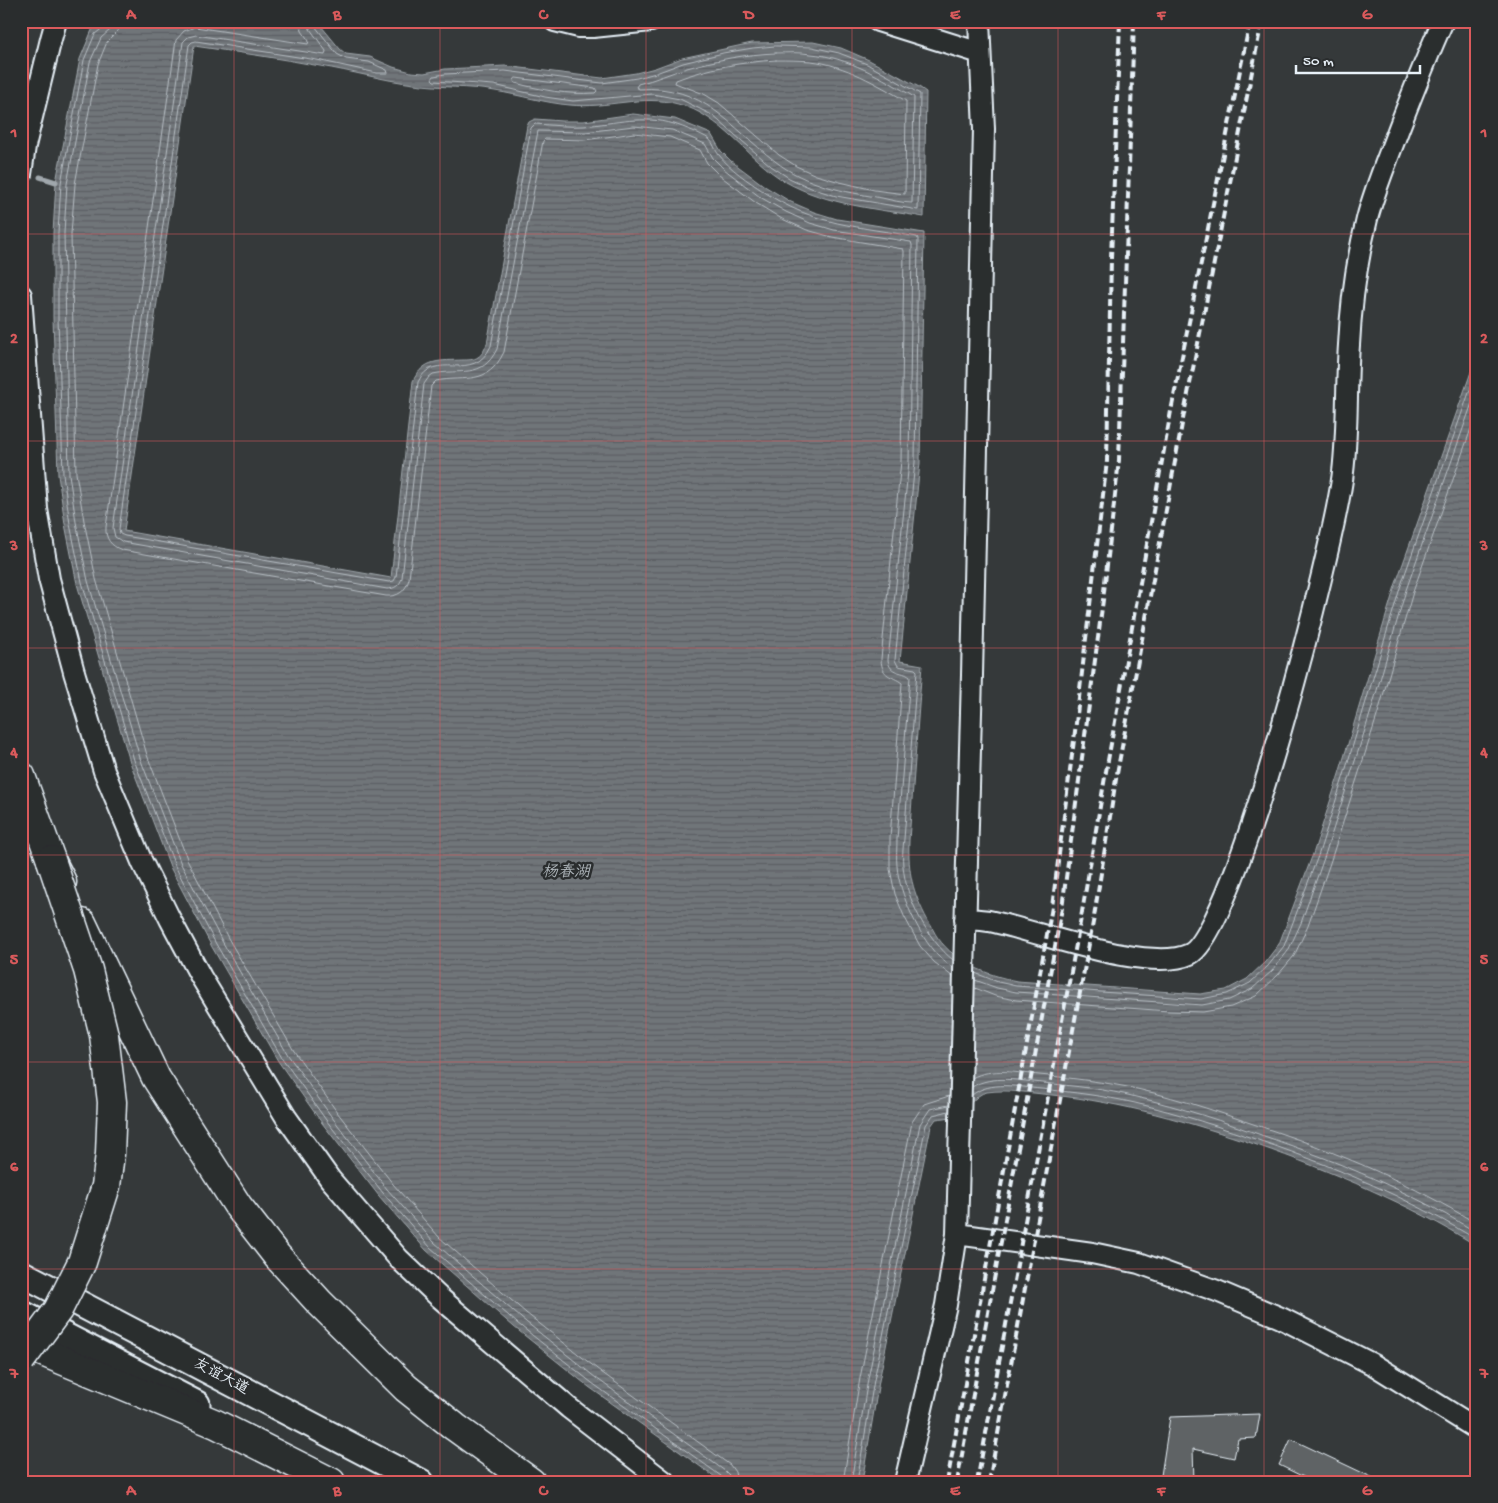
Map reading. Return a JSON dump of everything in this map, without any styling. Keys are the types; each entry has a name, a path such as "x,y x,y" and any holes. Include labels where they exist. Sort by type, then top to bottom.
{"highway":[{"path":"21,776 88,970 104,1035 112,1102 110,1154 106,1186 82,1262 58,1310 21,1360"},
{"path":"51,860 156,1078 238,1206 276,1256 319,1302 406,1388 455,1427 531,1482"},
{"path":"21,1343 216,1424 331,1482"}],"main road":[{"name":"友谊大道","path":"21,1273 421,1482"},
{"path":"21,1313 346,1482"}],"street":[{"path":"21,174 50,39 56,21"},
{"path":"555,21 579,27 593,28 651,21"},
{"path":"878,21 980,53"},
{"path":"906,1482 944,1315 957,1234 975,567 984,139 979,21"},
{"path":"965,922 988,921 1118,954 1153,958 1168,958 1190,954 1202,944 1208,935 1230,884 1277,746 1328,547 1344,470 1350,314 1367,218 1377,184 1443,21"},
{"path":"21,295 37,510 50,579 74,672 104,771 130,834 170,919 201,977 286,1117 330,1179 399,1259 438,1297 569,1408 665,1482"},
{"path":"957,1234 1092,1253 1130,1261 1217,1291 1281,1318 1374,1365 1477,1429"}],"water":[{"name":"杨春湖","path":"102,21 317,21 346,54 370,57 393,67 424,73 445,69 505,66 602,78 636,73 682,58 752,43 813,42 841,48 869,60 926,92 924,217 853,205 802,190 772,173 708,118 678,104 651,100 584,106 561,104 485,89 402,82 304,63 194,46 124,531 391,578 413,381 422,368 434,362 475,359 484,351 487,344 527,126 529,122 535,119 584,121 633,114 675,119 711,134 721,151 731,161 766,187 791,202 837,219 924,233 920,463 900,661 922,665 909,840 910,872 923,910 945,947 973,967 1017,981 1200,994 1226,990 1247,979 1265,962 1279,944 1313,854 1339,774 1395,586 1477,355 1477,1246 1397,1202 1342,1177 1207,1128 1156,1114 1078,1098 1011,1091 982,1093 959,1114 936,1119 931,1126 879,1381 862,1482 722,1482 589,1387 514,1327 426,1250 379,1196 322,1123 278,1061 212,947 171,869 130,762 77,584 65,524 58,475 53,318 53,233 56,182 80,59 92,30"}],"building":[{"path":"1260,1414 1256,1438 1238,1439 1234,1458 1193,1449 1194,1482 1160,1482 1170,1417"},
{"path":"1291,1439 1382,1482 1314,1482 1279,1465"}],"waterway":[{"path":"40,177 56,182"}],"railway":[{"path":"947,1482 1052,907 1074,740 1107,461 1111,258 1120,21"},
{"path":"957,1482 1062,908 1103,600 1119,460 1134,21"},
{"path":"977,1482 1082,912 1171,411 1250,21"},
{"path":"989,1482 1094,917 1116,779 1182,424 1262,21"}]}
